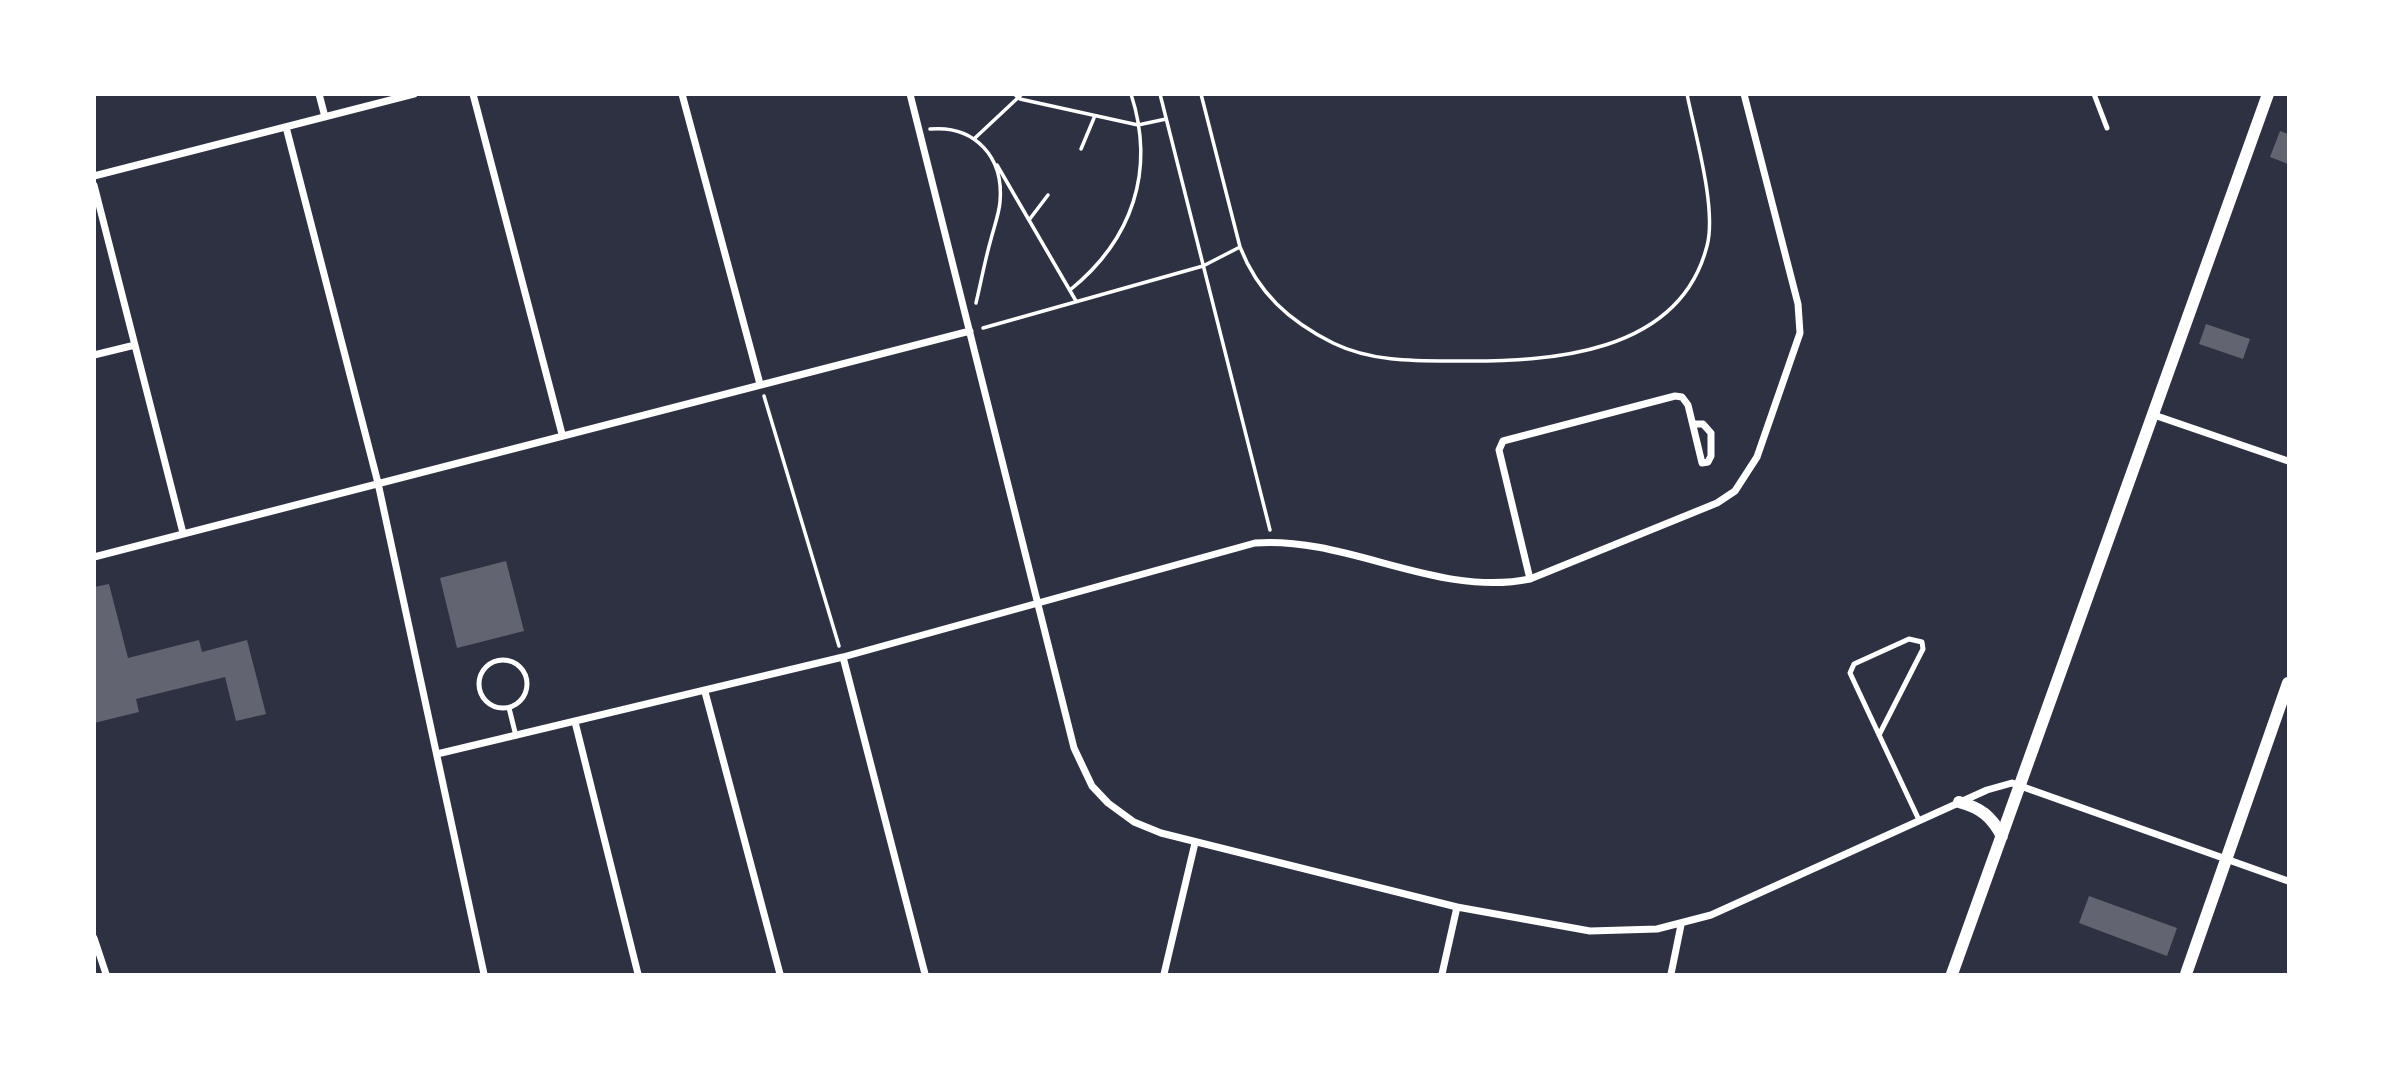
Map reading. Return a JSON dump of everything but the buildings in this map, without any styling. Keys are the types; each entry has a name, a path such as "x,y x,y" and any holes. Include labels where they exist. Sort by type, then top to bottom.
{"street":[{"path":"319,94 325,117"},
{"path":"94,176 414,94"},
{"path":"474,94 562,434"},
{"path":"682,94 760,384"},
{"path":"910,94 1074,748 1092,786 1108,803 1134,822 1195,843 1457,907 1590,931 1627,932 1681,925 1711,915 2000,785 2021,786 2288,881"},
{"path":"438,754 843,657 1039,605 1232,548 1273,542 1311,544 1473,582 1530,579 1717,503 1747,477 1757,457 1800,333 1798,304 1744,94"},
{"path":"1952,975 2269,94"},
{"path":"286,127 378,483 484,975"},
{"path":"94,185 183,533"},
{"path":"94,557 562,434 970,331"},
{"path":"94,355 135,345"},
{"path":"1530,579 1499,450 1503,441 1675,396 1682,397 1688,405 1702,463 1708,462 1711,456 1711,433 1703,424 1693,424"},
{"path":"2154,415 2288,461"},
{"path":"843,657 925,975"},
{"path":"2186,975 2288,682"},
{"path":"705,692 780,975"},
{"path":"575,722 638,975"},
{"path":"1959,802 1978,807 1993,819 2002,836"},
{"path":"1164,975 1195,843"},
{"path":"1442,975 1457,907"},
{"path":"1671,975 1681,925"},
{"path":"94,938 106,975"}],"lane":[{"path":"2094,94 2107,128"},
{"path":"1879,735 1923,649 1922,642 1909,639 1854,664 1850,673 1879,735 1919,820"},
{"path":"498,661 514,663 526,675 523,699 509,708 494,706 480,690 485,668 498,661"},
{"path":"509,708 516,736"}],"path":[{"path":"1014,94 1094,118 1138,125 1166,118"},
{"path":"1070,290 1091,274 1114,245 1132,210 1141,161 1138,125 1131,94"},
{"path":"1160,94 1273,542"},
{"path":"1201,94 1240,247 1250,271 1267,298 1294,321 1334,343 1361,354 1399,361 1508,361 1558,356 1605,346 1646,328 1667,310 1687,289 1708,245 1710,216 1687,94"},
{"path":"975,138 1021,96"},
{"path":"1081,149 1094,118"},
{"path":"920,132 932,128 951,129 975,138 992,157 1077,302"},
{"path":"992,157 1000,181 1000,203 970,331 1203,266 1240,247"},
{"path":"1029,219 1048,195"},
{"path":"760,384 843,657"}]}
